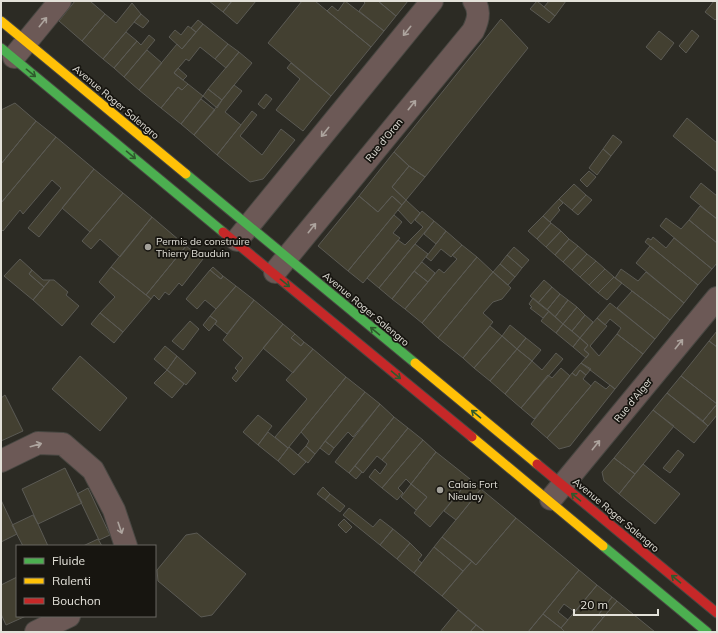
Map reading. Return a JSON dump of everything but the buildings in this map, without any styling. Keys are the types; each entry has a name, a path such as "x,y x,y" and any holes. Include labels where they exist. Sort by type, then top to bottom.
{"main road":[{"name":"Avenue Roger Salengro","path":"1,21 14,50 242,234 556,494 707,632"},
{"name":"Avenue Roger Salengro","path":"14,50 242,234 556,494 717,613"}],"street":[{"path":"14,50 60,1"},
{"path":"242,234 432,1"},
{"name":"Rue d'Oran","path":"280,266 473,31 478,21 478,10 474,1"},
{"name":"Rue d'Alger","path":"556,494 717,298"},
{"path":"1,461 38,443 63,444 93,470 114,510 126,545"},
{"path":"36,632 67,617"}],"traffic: fast":[{"path":"1,48 223,232"},
{"path":"186,174 415,363"},
{"path":"603,546 707,632"}],"traffic: slow":[{"path":"1,21 186,174"},
{"path":"415,363 537,464"},
{"path":"472,437 603,546"}],"traffic: jam":[{"path":"223,232 472,437"},
{"path":"537,464 717,613"}],"place":[{"name":"Permis de construire Thierry Bauduin","path":"148,247"},
{"name":"Calais Fort Nieulay","path":"440,490"}]}
